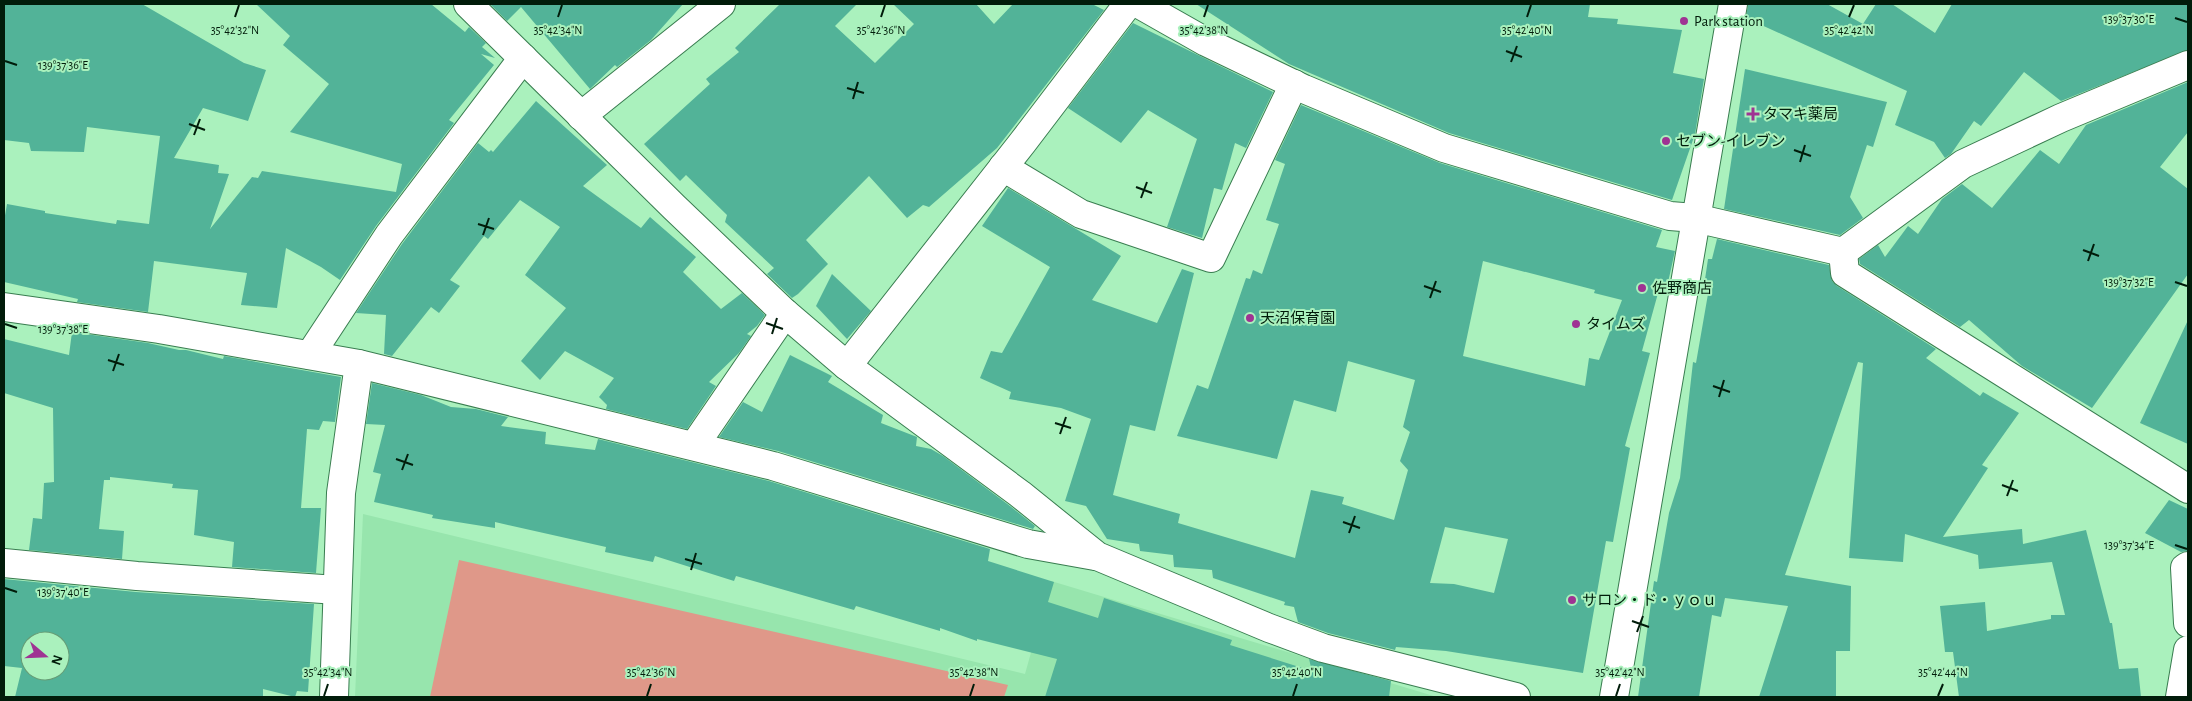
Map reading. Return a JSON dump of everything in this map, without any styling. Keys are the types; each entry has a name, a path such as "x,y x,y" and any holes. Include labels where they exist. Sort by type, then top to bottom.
{"street":[{"path":"468,4 785,313 847,366 1020,494 1097,556"},
{"path":"581,116 721,4"},
{"path":"847,366 1003,168 1128,4"},
{"path":"1139,4 1206,42 1294,84 1444,148 1670,216 1695,218 1844,252 1963,164 2060,118 2188,65"},
{"path":"1614,697 1733,4"},
{"path":"310,356 389,235 523,58"},
{"path":"1003,168 1081,214 1211,258 1294,84"},
{"path":"1844,252 1845,272 2188,489"},
{"path":"4,307 159,329 359,364 773,466 1028,544 1097,556 1269,628 1323,648 1516,697"},
{"path":"694,446 785,313"},
{"path":"334,697 341,493 359,364"},
{"path":"4,563 137,576 337,590"},
{"path":"2188,566 2185,568 2188,623"},
{"path":"2180,697 2188,650"}],"shaded area":[{"path":"363,514 1025,674 1051,581 1437,697 355,697"},
{"path":"459,560 1008,685 1004,697 430,697"}],"building":[{"path":"4,4 142,4 244,63 266,70 248,121 203,108 174,158 219,165 218,173 229,174 210,229 252,177 258,178 262,171 396,192 402,164 290,132 329,84 283,45 290,36 256,4 431,4 465,32 469,27 486,43 482,47 495,58 481,54 494,65 449,120 454,123 376,226 340,280 286,248 277,308 241,305 247,273 154,261 148,312 77,302 78,299 4,282 4,221 7,204 45,211 45,213 116,224 117,220 149,224 160,136 87,127 84,152 31,151 29,143 4,140"},
{"path":"490,4 683,4 651,40 617,67 615,65 590,89 521,7 507,21"},
{"path":"780,4 857,4 835,26 875,63 914,24 893,4 976,4 994,24 1013,4 1092,4 1104,10 997,148 929,207 923,205 907,218 869,176 806,240 828,264 792,298 767,274 774,268 725,222 727,215 686,175 680,181 644,144 710,84 706,79 739,52 735,48"},
{"path":"1196,4 1590,4 1588,17 1618,19 1617,24 1682,30 1673,73 1704,79 1695,134 1672,200 1449,133 1289,64"},
{"path":"1748,4 1827,4 1863,24 1876,4 1892,4 1935,33 1952,4 2188,4 2188,50 2061,101 2024,72 1981,126 1974,121 1951,154 1945,158 1934,142 1895,125 1907,91 1746,18"},
{"path":"1133,23 1273,92 1246,148 1235,143 1222,190 1214,188 1202,238 1167,227 1197,139 1148,110 1121,143 1068,108"},
{"path":"1745,69 1887,102 1873,147 1867,145 1850,197 1863,218 1840,235 1724,209"},
{"path":"2188,82 2188,132 2160,167 2188,189 2188,274 2092,408 2022,366 1969,320 1960,327 1860,264 1859,259 1878,245 1885,257 1908,226 1918,234 1942,199 1962,184 1992,208 2040,150 2059,164 2086,125"},
{"path":"536,101 607,165 583,186 641,228 650,217 696,257 683,272 721,309 742,293 765,315 757,326 747,334 751,336 739,353 709,382 716,386 687,429 606,409 607,405 599,397 614,378 565,351 540,380 521,361 566,308 525,275 560,227 520,200 488,239 484,236 450,280 460,286 439,313 431,307 392,356 384,354 386,315 356,313 402,244 478,143 489,152 491,150 493,152"},
{"path":"1301,105 1440,163 1662,230 1656,247 1675,251 1667,287 1660,286 1642,351 1650,353 1625,446 1630,448 1613,542 1606,541 1583,673 1446,651 1396,647 1395,650 1328,633 1298,622 1294,607 1284,605 1285,602 1213,578 1212,570 1174,567 1173,555 1140,551 1139,544 1107,539 1086,506 1065,501 1091,419 1061,408 1009,399 1011,392 980,378 991,351 1002,353 1050,267 982,226 1008,188 1121,256 1092,300 1157,323 1182,269 1194,273 1155,431 1130,425 1113,495 1180,514 1178,523 1295,558 1311,490 1344,497 1342,504 1394,520 1408,470 1400,461 1410,432 1403,427 1415,380 1348,361 1336,412 1294,400 1277,459 1177,436 1197,385 1208,389 1246,278 1250,279 1253,270 1262,274 1279,224 1266,220 1285,164 1275,160","holes":["1483,261 1595,290 1594,293 1622,300 1599,360 1589,358 1585,386 1463,356","1445,527 1508,539 1494,593 1454,584 1430,583"]},
{"path":"1717,239 1829,265 1832,281 1837,286 1936,349 1926,358 1980,396 1983,392 2019,413 1982,465 1988,468 1943,537 2022,529 2023,544 2086,530 2110,623 2112,623 2119,669 2138,668 2141,697 1959,697 1953,652 1945,652 1940,606 1985,602 1987,631 2051,619 2051,615 2065,615 2052,562 1979,569 1978,555 1905,534 1903,562 1849,558 1863,363 1858,362 1785,575 1851,586 1850,651 1836,651 1836,697 1759,697 1788,606 1725,598 1721,617 1712,615 1699,697 1638,697 1654,581 1657,582 1669,513 1680,478 1693,362 1696,363 1708,294 1703,293 1708,259 1712,259"},
{"path":"832,274 871,311 847,339 816,306"},
{"path":"2188,320 2188,444 2140,423"},
{"path":"72,332 148,343 223,359 224,356 341,377 335,422 323,421 319,430 307,429 301,508 321,508 316,573 232,567 234,542 194,535 198,490 172,488 173,484 110,477 110,480 104,480 99,529 124,531 122,559 29,550 33,518 42,519 44,483 54,482 53,408 4,393 4,339 69,355"},
{"path":"790,355 832,376 828,382 883,415 881,423 917,437 916,446 931,449 943,456 1035,526 1033,529 778,451 719,437 743,402 762,412"},
{"path":"372,383 421,395 451,407 476,409 508,417 501,426 546,432 545,444 595,450 598,439 769,481 990,549 988,561 1054,582 1048,602 1098,618 1104,598 1232,640 1230,645 1312,671 1309,659 1391,681 1389,697 1045,697 1057,659 977,639 977,641 940,628 940,631 856,606 854,610 736,576 734,581 655,556 653,562 605,552 606,547 495,522 495,528 432,518 433,515 374,502 381,474 373,472 385,425 366,424"},
{"path":"2169,500 2188,509 2188,551 2181,552 2145,533"},
{"path":"4,579 136,592 314,604 308,692 297,691 295,697 263,689 263,697 15,697 20,676 20,681 70,681 70,631 20,631 20,668 4,666"}],"place":[{"name":"Park station","path":"1684,21"},
{"name":"タマキ薬局","path":"1753,114"},
{"name":"セブン-イレブン","path":"1666,141"},
{"name":"佐野商店","path":"1642,288"},
{"name":"天沼保育園","path":"1250,318"},
{"name":"タイムズ","path":"1576,324"},
{"name":"サロン・ド・ｙｏｕ","path":"1572,600"}]}
